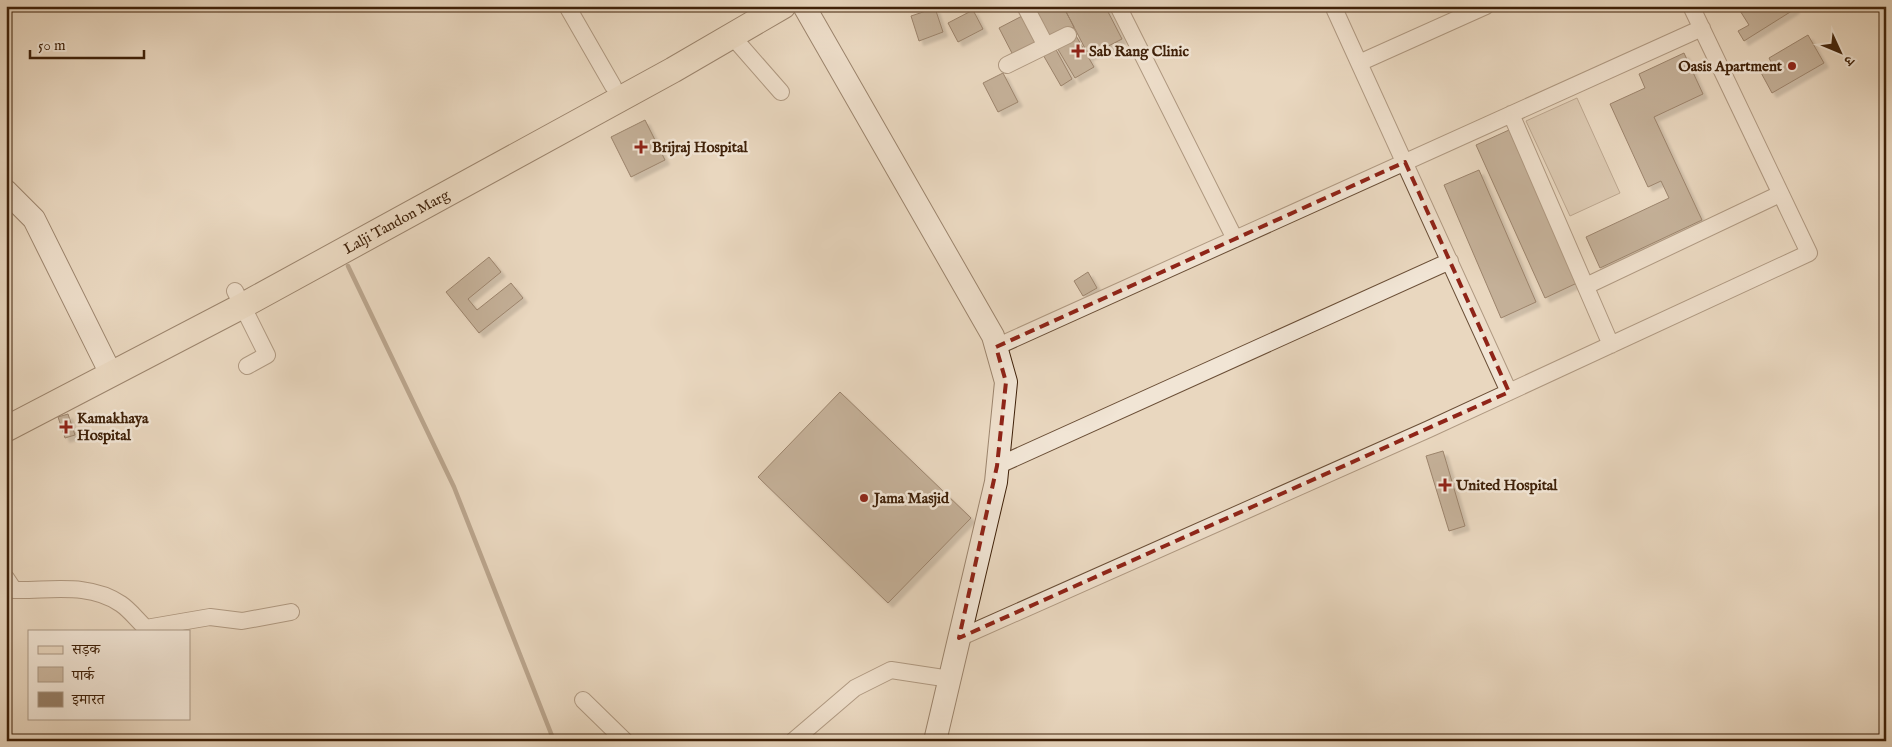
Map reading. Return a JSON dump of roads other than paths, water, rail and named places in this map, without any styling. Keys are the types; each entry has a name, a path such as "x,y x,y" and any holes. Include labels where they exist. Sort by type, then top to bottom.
{"main road":[{"name":"Lalji Tandon Marg","path":"475,169 613,86 760,6"},
{"name":"Lalji Tandon Marg","path":"6,429 108,368 475,169 673,70 783,6"},
{"name":"Lalji Tandon Marg","path":"6,415 108,368"}],"street":[{"path":"567,6 613,86"},
{"path":"804,6 993,336 1006,382 996,482 935,741"},
{"path":"1025,6 1046,46"},
{"path":"1118,6 1235,239"},
{"path":"1333,6 1509,392"},
{"path":"1359,63 1461,11 1486,6"},
{"path":"959,638 1509,392 1809,253 1691,6"},
{"path":"996,346 1702,28"},
{"path":"1007,65 1068,35"},
{"path":"732,36 781,92"},
{"path":"1511,114 1612,345"},
{"path":"6,191 34,220 108,368"},
{"path":"1586,286 1780,194"},
{"path":"997,466 1450,261"},
{"path":"238,298 267,355 247,366"},
{"path":"6,578 14,590 65,588 98,593 121,604 146,628 210,617 242,621 291,612"},
{"path":"793,741 855,688 891,670 950,679"},
{"path":"583,700 625,741"}],"waterway":[{"path":"348,266 454,487 554,741"}],"place":[{"name":"Sab Rang Clinic","path":"1078,51"},
{"name":"Oasis Apartment","path":"1792,66"},
{"name":"Brijraj Hospital","path":"641,147"},
{"name":"Kamakhaya Hospital","path":"66,427"},
{"name":"United Hospital","path":"1445,485"},
{"name":"Jama Masjid","path":"864,498"}]}
